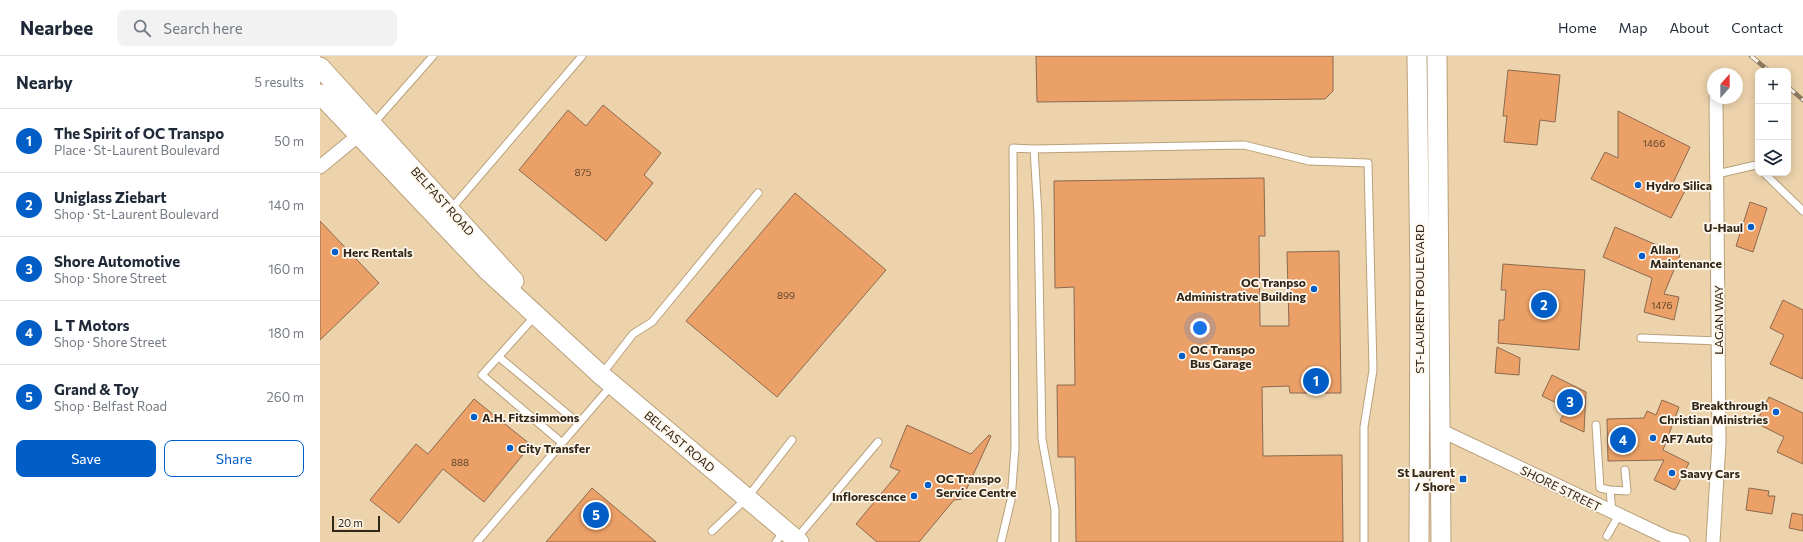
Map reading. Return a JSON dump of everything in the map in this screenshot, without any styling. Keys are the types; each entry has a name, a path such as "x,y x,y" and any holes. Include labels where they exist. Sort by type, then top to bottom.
{"main road":[{"name":"ST-LAURENT BOULEVARD","path":"1417,56 1420,279 1419,542"},
{"name":"ST-LAURENT BOULEVARD","path":"1437,56 1441,542"},
{"name":"BELFAST ROAD","path":"320,68 366,129 446,216 563,338"},
{"name":"BELFAST ROAD","path":"320,94 366,129"},
{"name":"BELFAST ROAD","path":"446,216 487,270 607,379 747,498 789,538"}],"street":[{"name":"LAGAN WAY","path":"1713,542 1719,442 1716,104"},
{"path":"320,168 366,129"},
{"name":"SHORE STREET","path":"1440,430 1668,538 1683,542"}],"lane":[{"path":"366,129 433,56"},
{"path":"446,216 582,56"},
{"path":"1001,542 1011,500 1015,448 1014,148 1034,149 1244,145 1309,161 1368,163 1373,370 1364,427 1364,542"},
{"path":"1034,149 1038,215 1042,439 1055,510 1055,542"},
{"path":"1717,174 1755,165"},
{"path":"1767,176 1803,211"},
{"path":"477,542 578,423 607,379 633,334 652,322 758,193"},
{"path":"536,314 482,375 561,442"},
{"path":"1641,338 1718,341"},
{"path":"499,357 578,423"},
{"path":"1596,426 1600,488 1627,491 1625,470"},
{"path":"712,531 747,498 792,440"},
{"path":"789,538 878,442"},
{"path":"1607,536 1616,514 1610,490"}],"building":[{"path":"1036,56 1333,56 1333,91 1325,99 1037,102"},
{"path":"1508,70 1560,75 1555,122 1540,120 1537,145 1504,142 1507,116 1503,116"},
{"path":"603,105 661,153 644,175 653,183 606,241 519,170 568,110 586,126"},
{"path":"1618,111 1690,147 1672,185 1685,191 1671,218 1591,179 1605,152 1618,158"},
{"name":"OC Transpo Bus Garage","path":"1264,178 1265,236 1259,236 1260,326 1289,326 1287,252 1339,251 1341,393 1290,393 1289,386 1262,387 1263,456 1342,455 1343,542 1076,542 1075,457 1058,457 1057,385 1075,385 1074,287 1055,288 1054,181"},
{"path":"795,193 886,270 777,397 686,321"},
{"name":"U-Haul","path":"1750,202 1767,208 1753,252 1736,246"},
{"name":"Herc Rentals","path":"320,221 379,283 320,340"},
{"name":"Allan Maintenance","path":"1615,227 1680,255 1664,294 1679,297 1674,320 1644,312 1652,278 1603,257"},
{"path":"1503,264 1585,270 1579,350 1498,343 1499,320 1504,320 1506,290 1501,290"},
{"path":"1783,300 1803,310 1803,379 1770,364 1784,335 1770,328"},
{"path":"1497,347 1520,358 1519,375 1495,373"},
{"path":"1552,375 1586,392 1584,432 1560,421 1567,408 1542,396"},
{"path":"1769,397 1803,413 1803,464 1777,452 1784,437 1756,423"},
{"path":"474,399 531,445 484,502 443,469 399,523 370,500 416,444 428,454"},
{"path":"1662,400 1679,407 1663,450 1689,463 1675,490 1654,480 1664,460 1608,461 1607,419 1644,418 1647,411 1656,415"},
{"name":"OC Transpo Service Centre","path":"907,425 971,454 989,435 991,436 962,499 954,500 919,542 877,542 856,524 900,471 890,467"},
{"path":"592,488 656,542 546,542"},
{"path":"1749,488 1769,491 1768,496 1775,496 1772,514 1746,510"},
{"path":"1792,513 1803,515 1803,531 1789,528"}],"railway":[{"path":"1751,56 1765,68"},
{"path":"1791,90 1803,100"}],"place":[{"name":"Hydro Silica","path":"1638,185"},
{"name":"U-Haul","path":"1751,227"},
{"name":"Herc Rentals","path":"335,252"},
{"name":"Allan Maintenance","path":"1642,256"},
{"name":"OC Tranpso Administrative Building","path":"1314,289"},
{"name":"Uniglass Ziebart","path":"1544,305"},
{"name":"OC Transpo Bus Garage","path":"1182,356"},
{"name":"The Spirit of OC Transpo","path":"1316,381"},
{"name":"Shore Automotive","path":"1570,402"},
{"name":"Breakthrough Christian Ministries","path":"1776,412"},
{"name":"A.H. Fitzsimmons","path":"474,417"},
{"name":"AF7 Auto","path":"1653,438"},
{"name":"L T Motors","path":"1623,440"},
{"name":"City Transfer","path":"510,448"},
{"name":"Saavy Cars","path":"1672,473"},
{"name":"St Laurent / Shore","path":"1463,479"},
{"name":"OC Transpo Service Centre","path":"928,485"},
{"name":"Inflorescence","path":"914,496"},
{"name":"Grand & Toy","path":"596,515"}]}
